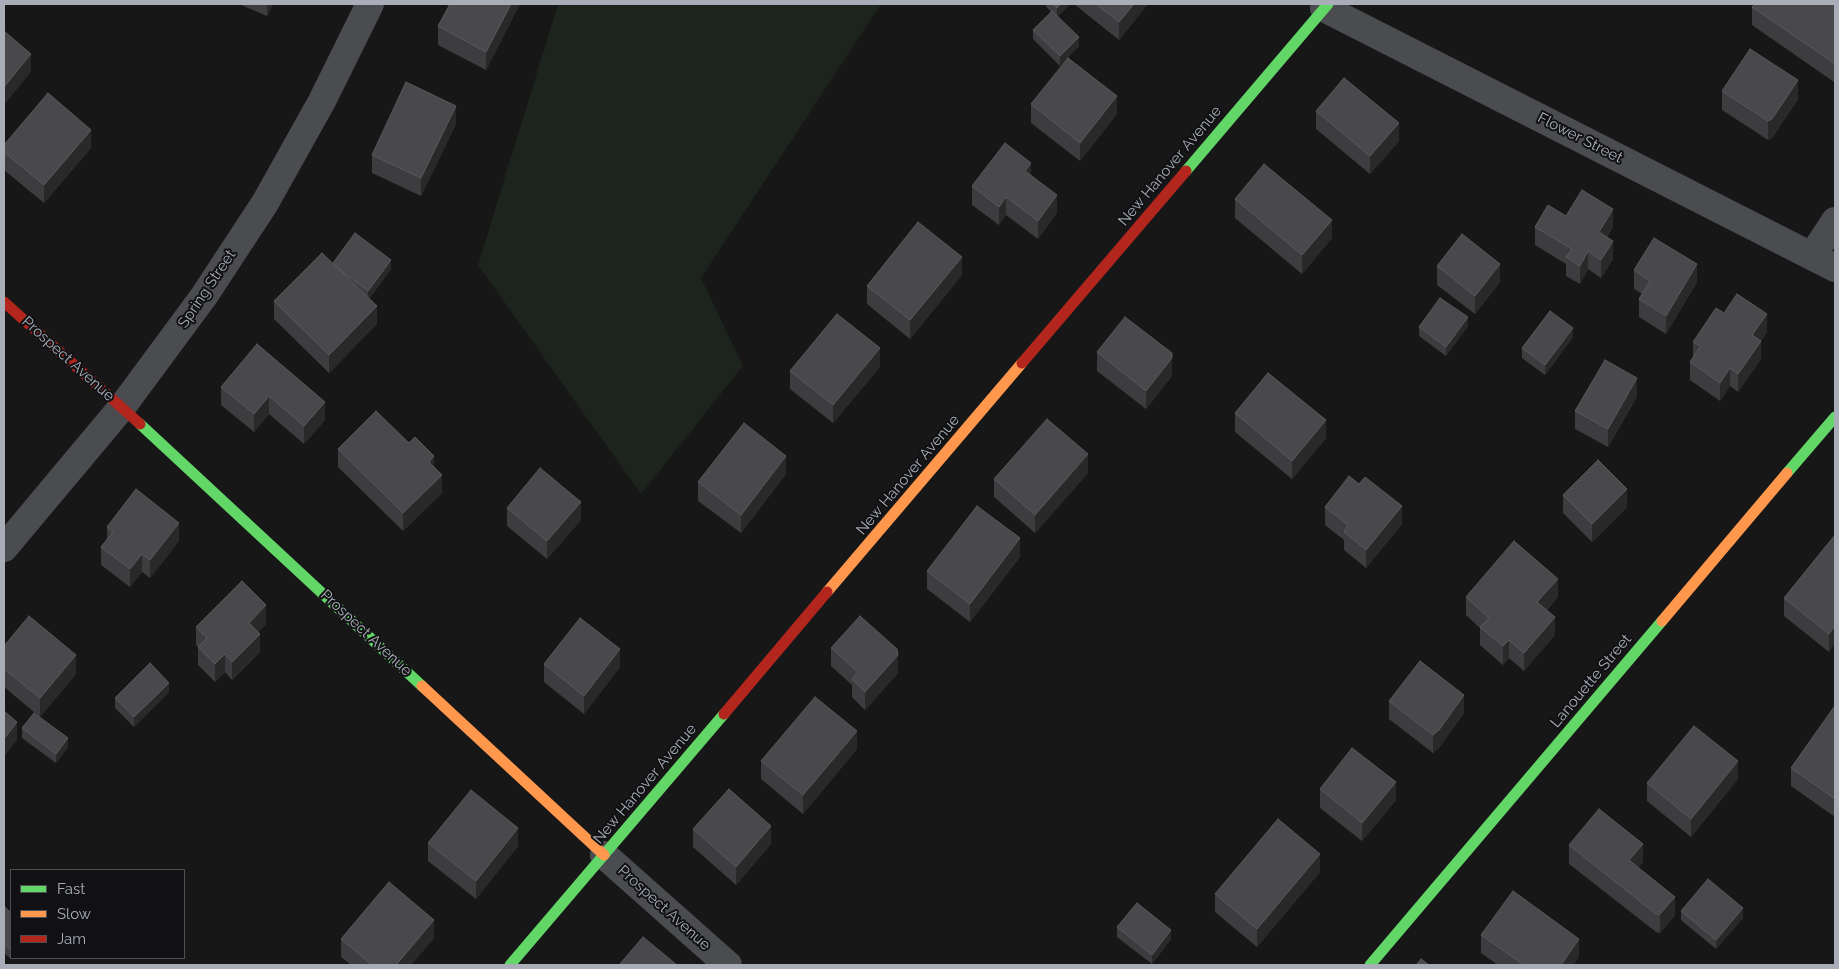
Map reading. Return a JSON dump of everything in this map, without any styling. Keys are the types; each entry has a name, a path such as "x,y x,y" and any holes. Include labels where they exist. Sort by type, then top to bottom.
{"street":[{"name":"Spring Street","path":"4,548 122,407 204,296 265,202 322,101 370,4"},
{"name":"Flower Street","path":"1326,6 1824,262"},
{"name":"New Hanover Avenue","path":"510,965 1326,6"},
{"path":"1824,262 1835,222"},
{"name":"Prospect Avenue","path":"4,302 122,407 604,855 728,965"},
{"name":"Lanouette Street","path":"1370,965 1835,417"}],"shaded area":[{"path":"558,4 881,4 701,278 743,366 641,494 478,265"}],"building":[{"path":"450,4 511,4 486,52 438,26"},
{"path":"1053,4 1061,4 1057,8"},
{"path":"1096,4 1134,4 1119,22"},
{"path":"1755,4 1835,4 1835,62 1752,7"},
{"path":"1052,11 1079,37 1060,56 1033,30"},
{"path":"4,31 31,54 4,87"},
{"path":"1750,49 1798,80 1772,119 1768,121 1722,91"},
{"path":"1068,58 1117,96 1080,143 1031,104"},
{"path":"1344,78 1399,123 1370,156 1316,111"},
{"path":"406,82 456,106 421,178 372,155"},
{"path":"48,93 91,130 44,185 4,152 4,145"},
{"path":"1005,143 1031,163 1025,171 1057,195 1038,221 1006,197 999,207 972,186"},
{"path":"1264,164 1332,220 1302,255 1235,199"},
{"path":"1582,190 1613,209 1599,232 1613,241 1601,260 1588,251 1580,266 1566,257 1572,249 1535,227 1548,205 1566,216"},
{"path":"918,222 962,257 910,320 867,286"},
{"path":"355,233 391,260 368,291 333,263"},
{"path":"1462,234 1500,264 1475,296 1437,266"},
{"path":"1654,238 1697,264 1666,316 1639,299 1650,281 1634,270"},
{"path":"322,253 377,306 329,355 274,301"},
{"path":"1737,294 1767,314 1752,335 1761,341 1738,374 1730,368 1720,383 1690,362 1701,346 1693,342 1716,308 1724,313"},
{"path":"1440,298 1468,317 1446,347 1419,327"},
{"path":"1550,311 1573,328 1545,365 1522,348"},
{"path":"837,314 880,348 833,405 790,371"},
{"path":"1125,317 1172,353 1172,358 1146,391 1097,352"},
{"path":"257,344 325,402 304,426 269,396 254,414 221,387"},
{"path":"1605,360 1637,378 1608,429 1575,411"},
{"path":"1268,373 1326,420 1292,461 1235,413"},
{"path":"376,411 409,443 415,437 434,456 429,462 442,475 403,513 338,449"},
{"path":"1047,419 1088,454 1035,515 994,479"},
{"path":"744,423 786,456 741,515 698,482"},
{"path":"1598,460 1627,489 1592,524 1563,495"},
{"path":"540,468 581,502 547,541 507,508"},
{"path":"1349,476 1359,484 1365,477 1402,506 1366,550 1344,532 1348,525 1325,507"},
{"path":"136,489 179,523 150,560 142,554 130,569 101,547 113,532 107,527"},
{"path":"977,506 1020,538 970,604 927,571"},
{"path":"1835,535 1835,626 1829,634 1784,598"},
{"path":"1514,541 1558,579 1537,602 1555,617 1524,653 1509,640 1503,646 1480,627 1489,618 1466,597"},
{"path":"242,581 266,605 249,623 260,634 232,662 225,654 215,664 198,647 207,638 196,627"},
{"path":"29,616 76,655 40,698 4,669 4,646"},
{"path":"860,616 897,649 898,655 865,692 852,679 858,672 831,648"},
{"path":"580,618 620,649 584,696 544,664"},
{"path":"1420,661 1464,695 1439,730 1433,735 1389,701"},
{"path":"150,663 169,683 134,717 115,698"},
{"path":"815,697 857,731 803,795 761,761"},
{"path":"1835,707 1835,799 1791,768"},
{"path":"4,711 17,722 4,739"},
{"path":"34,713 68,738 56,754 22,728"},
{"path":"1694,726 1738,761 1691,819 1647,783"},
{"path":"1352,748 1396,782 1362,823 1320,789"},
{"path":"729,789 771,826 736,867 693,829"},
{"path":"471,790 518,828 476,881 428,843"},
{"path":"1599,809 1643,844 1629,860 1675,897 1660,914 1656,914 1569,845"},
{"path":"1278,819 1320,854 1257,929 1215,894"},
{"path":"1708,879 1743,908 1716,940 1681,911"},
{"path":"389,882 434,920 396,965 372,965 341,939"},
{"path":"1513,891 1579,939 1561,965 1524,965 1481,935"},
{"path":"1137,903 1171,930 1152,955 1117,927"},
{"path":"4,906 10,912 10,949 4,944"},
{"path":"643,937 677,965 619,965"},
{"path":"1421,959 1429,965 1416,965"}],"traffic: fast":[{"path":"1186,171 1328,4"},
{"path":"1787,473 1835,417"},
{"path":"140,424 422,686"},
{"path":"1370,965 1662,621"},
{"path":"510,965 724,714"}],"traffic: slow":[{"path":"827,592 1022,363"},
{"path":"1662,621 1787,473"},
{"path":"422,686 604,855"}],"traffic: jam":[{"path":"1022,363 1186,171"},
{"path":"4,302 140,424"},
{"path":"724,714 827,592"}]}
